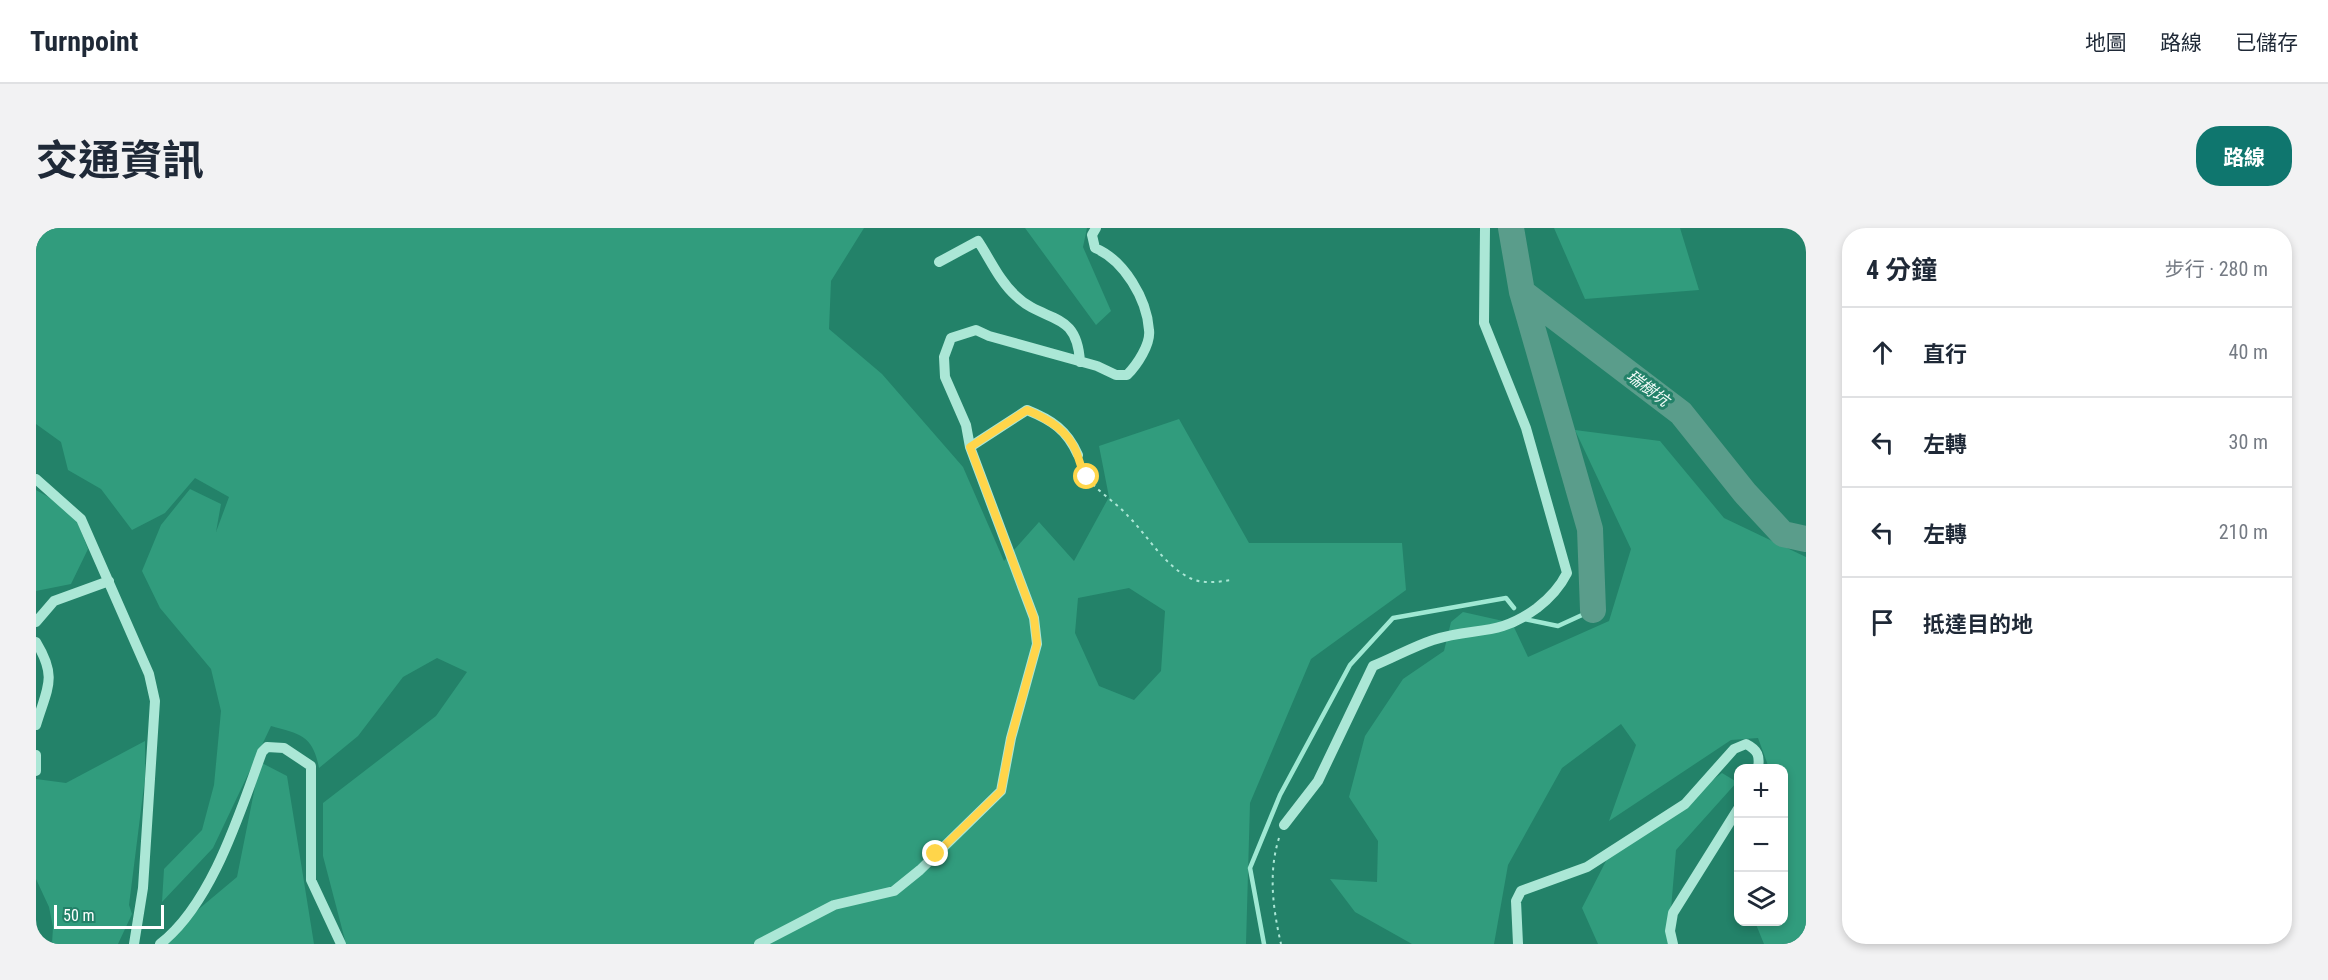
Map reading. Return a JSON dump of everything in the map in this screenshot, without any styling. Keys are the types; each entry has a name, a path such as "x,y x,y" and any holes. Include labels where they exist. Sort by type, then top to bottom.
{"street":[{"path":"759,944 834,905 894,891 920,870 1001,791 1011,738 1037,644 1034,618 970,447 966,425 945,377 944,357 951,338 976,330 1116,375 1127,375 1137,364 1150,332 1145,310 1131,281 1110,254 1095,248 1092,236 1096,228"},
{"path":"1284,825 1318,781 1373,666 1434,640 1517,623 1544,603 1561,586 1567,573 1526,428 1484,323 1485,228"},
{"path":"939,262 978,241 1014,295 1029,308 1067,324 1079,342 1080,362"},
{"path":"970,447 1027,410 1041,416 1070,436 1078,455"},
{"path":"36,479 81,519 149,674 156,701 143,888 134,944"},
{"path":"36,622 54,601 108,581"},
{"path":"36,642 47,660 50,682 36,725"},
{"path":"1518,944 1516,901 1521,891 1587,867 1685,804 1734,749 1746,744 1755,748 1760,758 1759,764"},
{"path":"160,944 176,932 215,870 262,752 267,747 284,748 311,766 311,880 341,944"},
{"path":"36,755 36,771"},
{"path":"1673,944 1670,931 1673,913 1734,815"}],"path":[{"path":"1078,455 1081,469 1087,477 1129,517 1155,551 1187,577 1204,583 1232,580"},
{"path":"1281,944 1272,905 1275,850 1284,825"}],"green space":[{"path":"36,228 864,228 831,281 829,329 882,374 963,467 1004,561 1039,522 1074,561 1109,497 1099,446 1179,419 1249,543 1402,543 1406,590 1311,659 1250,803 1246,944 346,944 323,856 323,803 436,716 467,672 437,658 403,677 358,736 319,768 313,749 304,738 271,726 213,848 162,902 164,869 202,830 214,785 221,711 211,669 160,608 142,571 161,525 190,489 221,504 216,532 229,497 195,478 165,513 132,530 101,489 68,470 61,442 36,424","holes":["1129,588 1165,611 1161,671 1134,700 1099,686 1075,633 1078,598"]},
{"path":"1025,228 1087,228 1083,247 1111,311 1096,325"},
{"path":"1554,228 1680,228 1699,290 1585,299"},
{"path":"1575,430 1660,441 1724,518 1806,557 1806,944 1764,944 1757,926 1788,926 1788,764 1768,764 1758,738 1731,740 1609,821 1636,745 1621,724 1562,768 1508,865 1494,944 1412,944 1355,912 1330,879 1377,882 1378,841 1349,797 1365,736 1403,679 1444,651 1451,622 1463,612 1512,623 1528,657 1609,621 1631,549"},
{"path":"36,490 73,511 88,549 71,584 36,591"},
{"path":"145,741 145,778 129,905 132,914 118,944 52,944 53,927 49,907 36,879 36,779 66,783"},
{"path":"260,762 287,776 314,944 157,944 237,877"},
{"path":"1722,773 1734,780 1734,785 1676,850 1668,944 1598,944 1582,908 1607,859"}],"waterway":[{"path":"1511,228 1522,292 1590,529 1593,610"},
{"name":"瑞樹坑","path":"1522,292 1681,413 1745,493 1783,534 1806,539"},
{"path":"1264,944 1250,868 1280,795 1350,665 1393,618 1506,598 1514,608"},
{"path":"1524,619 1558,626 1593,610"}],"route":[{"path":"936,854 1001,791 1011,738 1037,644 1034,618 970,447 1017,414 1027,410 1041,416 1070,436 1081,469 1087,477"}]}
